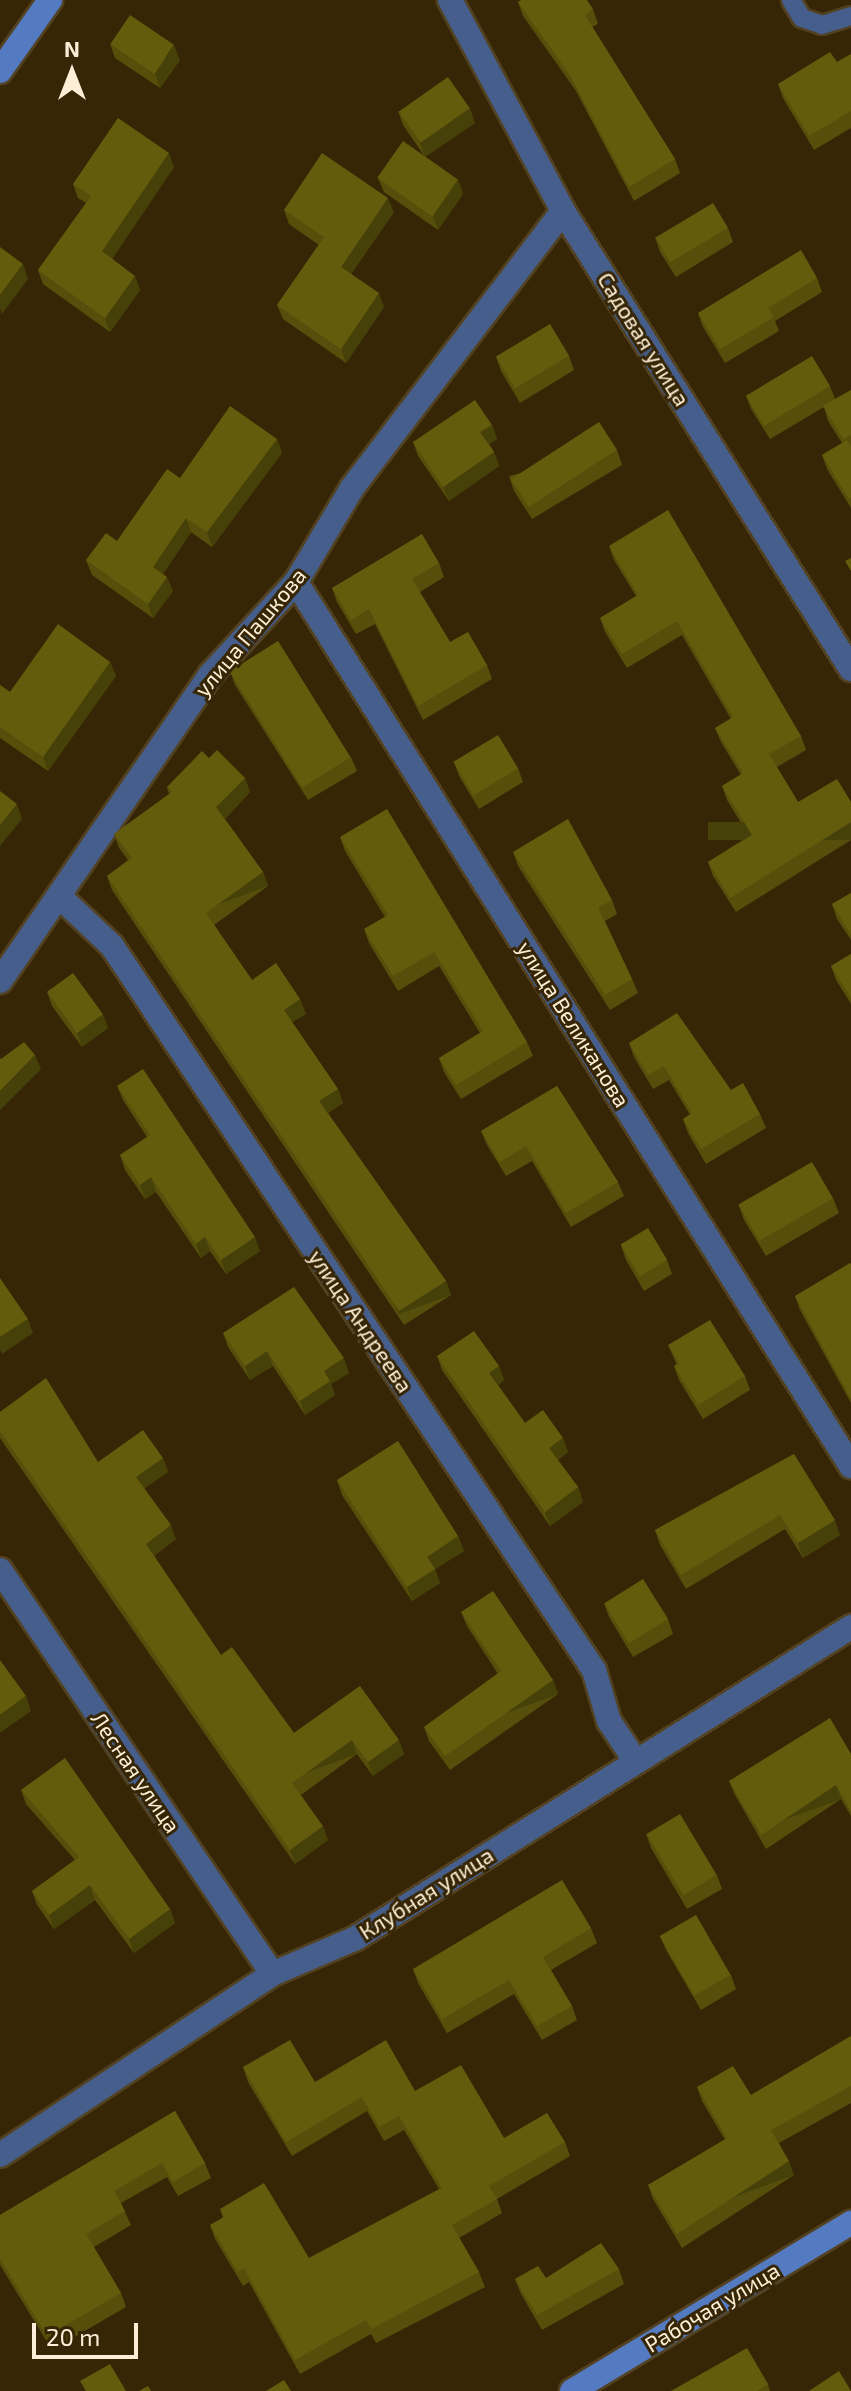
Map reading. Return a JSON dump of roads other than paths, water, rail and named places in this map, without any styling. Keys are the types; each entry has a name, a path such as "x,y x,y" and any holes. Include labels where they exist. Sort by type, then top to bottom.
{"street":[{"path":"0,71 50,0"},
{"name":"Садовая улица","path":"450,0 563,211 851,669"},
{"name":"улица Пашкова","path":"0,981 210,675 296,582 352,488 563,211"},
{"name":"улица Великанова","path":"296,582 851,1466"},
{"name":"улица Андреева","path":"59,896 112,946 384,1354 594,1670 609,1721 636,1762"},
{"name":"Лесная улица","path":"0,1570 272,1974"},
{"name":"Клубная улица","path":"0,2155 272,1974 356,1938 851,1627"},
{"name":"Рабочая улица","path":"572,2391 851,2223"}],"lane":[{"path":"791,0 802,18 822,25 851,16"}]}
